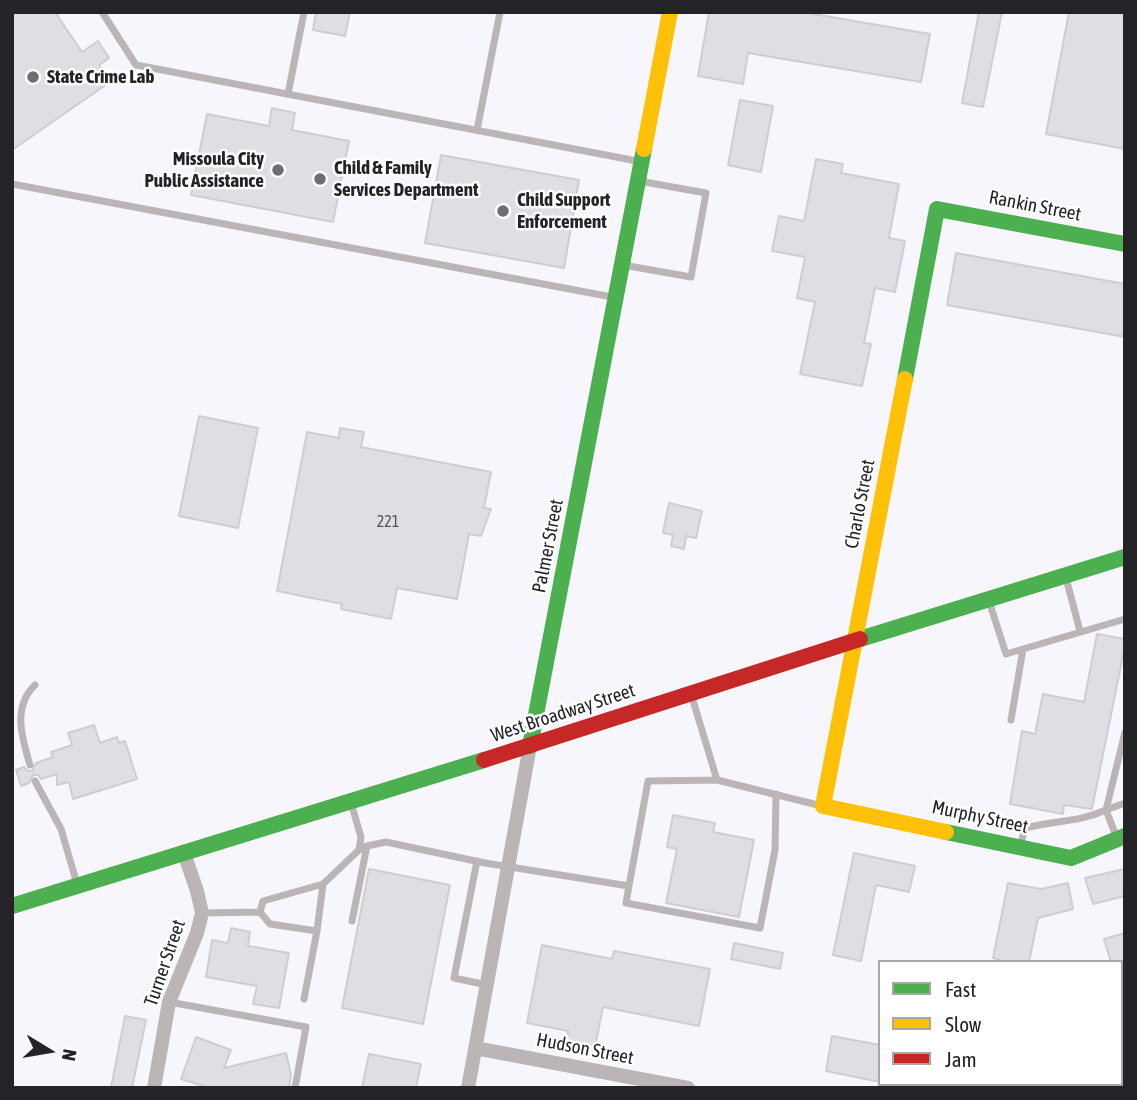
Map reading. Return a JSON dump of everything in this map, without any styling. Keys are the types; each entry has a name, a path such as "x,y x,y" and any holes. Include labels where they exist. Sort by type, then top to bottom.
{"street":[{"name":"Palmer Street","path":"468,1088 530,746 670,12"},
{"name":"Rankin Street","path":"937,209 1125,244"},
{"name":"Charlo Street","path":"823,806 937,209"},
{"name":"West Broadway Street","path":"12,906 530,746 856,640 1125,557"},
{"name":"Murphy Street","path":"823,806 1071,858 1121,838"},
{"name":"Turner Street","path":"154,1088 169,1002 202,914 184,853"},
{"name":"Hudson Street","path":"475,1048 688,1088"}],"lane":[{"path":"102,12 136,65 642,161"},
{"path":"288,94 303,12"},
{"path":"477,130 500,12"},
{"path":"622,265 691,277 706,193 638,181"},
{"path":"12,184 616,298"},
{"path":"1065,575 1080,631"},
{"path":"989,599 1006,654 1125,619"},
{"path":"1011,720 1023,649"},
{"path":"30,765 19,727 26,693 35,685"},
{"path":"691,694 717,780"},
{"path":"1121,838 1106,810 1125,732"},
{"path":"776,794 775,850 760,928 625,903 648,781 717,780 776,794 823,806"},
{"path":"35,781 61,829 78,886"},
{"path":"351,801 363,848 352,921"},
{"path":"1020,847 1025,828 1049,821 1087,819 1125,803"},
{"path":"260,912 263,901 323,884 363,848 386,842 509,867 629,886"},
{"path":"477,861 454,978 487,985"},
{"path":"304,999 323,884"},
{"path":"202,914 260,912"},
{"path":"260,912 270,924 317,931"},
{"path":"169,1002 306,1027 295,1088"}],"building":[{"path":"12,12 55,12 82,52 98,41 109,58 99,65 110,82 12,150"},
{"path":"316,12 350,12 345,36 313,30"},
{"path":"709,12 802,12 930,34 921,82 748,53 743,84 698,76"},
{"path":"979,12 1002,12 983,107 962,103"},
{"path":"1069,12 1125,12 1125,149 1046,134"},
{"path":"740,100 773,106 761,172 728,165"},
{"path":"272,108 295,113 292,130 349,141 333,222 191,195 207,114 269,126"},
{"path":"441,155 579,180 564,268 425,243"},
{"path":"816,159 843,164 841,173 899,184 889,238 905,241 895,292 875,288 864,343 871,344 862,386 800,374 815,302 797,298 805,257 772,251 779,216 804,221"},
{"path":"956,253 1125,284 1125,337 947,305"},
{"path":"199,416 258,428 238,528 179,516"},
{"path":"340,428 364,432 361,447 491,472 484,508 491,509 481,536 469,534 457,599 397,588 391,619 341,609 342,604 277,591 307,432 339,438"},
{"path":"669,503 702,511 696,538 686,536 684,549 671,546 673,535 663,533"},
{"path":"1097,634 1125,639 1125,645 1092,809 1064,805 1063,814 1010,804 1022,731 1035,734 1043,694 1084,702"},
{"path":"94,725 100,743 117,737 119,743 125,741 137,779 73,799 69,782 57,785 57,774 41,779 38,775 33,775 29,783 21,786 16,770 24,767 32,771 36,763 53,757 51,752 72,745 68,733"},
{"path":"673,815 715,823 713,832 754,840 739,917 666,903 677,849 667,847"},
{"path":"854,853 915,866 909,892 876,885 861,961 833,955"},
{"path":"369,869 450,885 423,1024 342,1008"},
{"path":"1125,869 1125,896 1093,904 1085,878"},
{"path":"1008,883 1041,889 1068,883 1073,909 1038,918 1029,960 993,958"},
{"path":"231,928 250,932 248,946 289,953 279,1008 253,1004 257,986 206,977 212,940 228,943"},
{"path":"1125,933 1125,962 1110,960 1104,939"},
{"path":"734,943 783,953 780,969 731,959"},
{"path":"542,945 612,959 614,951 710,969 699,1026 603,1007 595,1047 566,1041 568,1031 527,1023"},
{"path":"125,1016 146,1020 132,1088 111,1088"},
{"path":"832,1036 878,1045 878,1082 826,1071"},
{"path":"196,1037 231,1050 224,1068 286,1053 291,1075 289,1088 210,1088 181,1079"},
{"path":"369,1054 421,1064 416,1088 362,1088"}],"traffic: fast":[{"path":"530,746 644,149"},
{"path":"905,379 937,209 1125,244"},
{"path":"860,639 1125,557"},
{"path":"12,906 484,760"},
{"path":"946,832 1071,858 1125,836"}],"traffic: slow":[{"path":"644,149 670,12"},
{"path":"905,379 823,806 946,832"}],"traffic: jam":[{"path":"484,760 860,639"}],"place":[{"name":"State Crime Lab","path":"33,77"},
{"name":"Missoula City Public Assistance","path":"278,170"},
{"name":"Child & Family Services Department","path":"320,179"},
{"name":"Child Support Enforcement","path":"503,211"}]}
